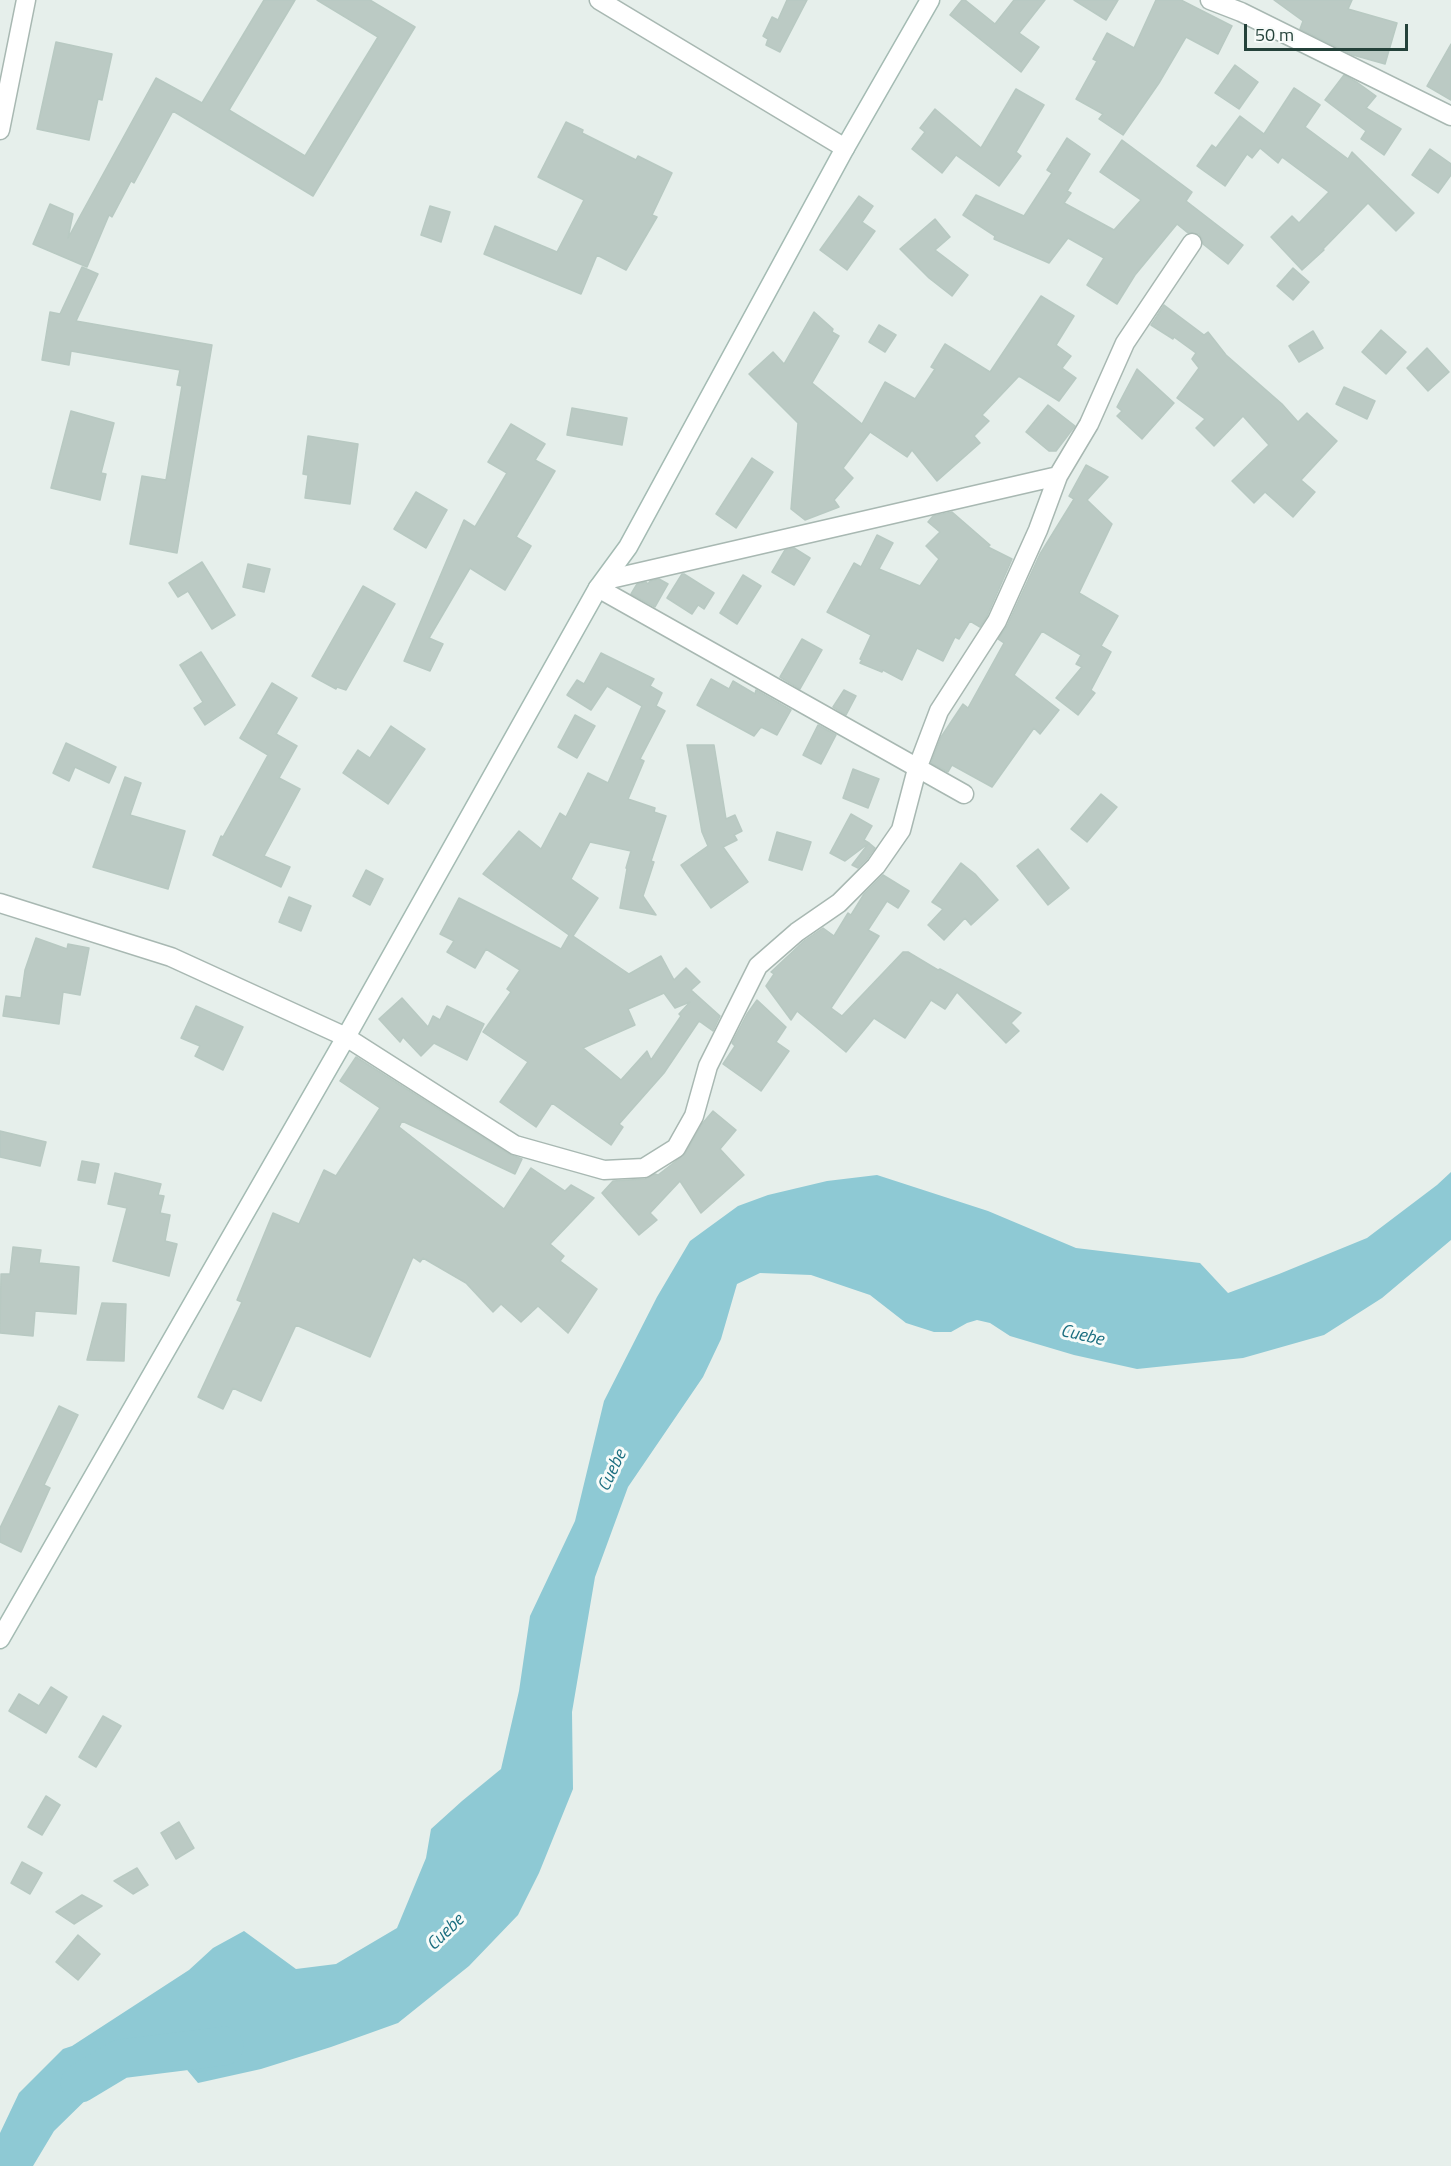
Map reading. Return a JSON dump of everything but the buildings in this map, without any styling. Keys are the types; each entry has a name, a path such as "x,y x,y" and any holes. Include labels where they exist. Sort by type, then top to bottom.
{"street":[{"path":"0,130 26,0"},
{"path":"599,0 845,148"},
{"path":"0,1639 346,1037 602,584 628,547 845,148 930,0"},
{"path":"1210,0 1241,12 1451,116"},
{"path":"0,903 171,957 346,1037 515,1145 604,1170 644,1168 676,1148 694,1116 708,1066 758,966 797,932 839,903 876,866 902,830 917,769 939,711 997,621 1038,530 1058,476 1089,424 1125,343 1192,243"},
{"path":"602,584 1058,476"},
{"path":"602,584 917,769 964,794"}],"water":[{"path":"1451,1172 1451,1240 1382,1298 1324,1335 1243,1358 1137,1369 1074,1355 1010,1336 990,1323 977,1320 951,1332 934,1332 906,1323 870,1295 811,1275 760,1273 737,1284 721,1339 703,1377 628,1487 595,1577 572,1712 573,1789 539,1873 518,1915 469,1966 398,2023 331,2047 261,2069 198,2083 163,2041 146,2041 54,2131 33,2166 0,2166 0,2133 19,2093 63,2049 72,2046 189,1970 213,1948 244,1931 296,1969 336,1964 397,1928 426,1858 431,1829 501,1769 519,1691 530,1616 575,1521 604,1401 657,1297 690,1241 738,1206 768,1195 827,1181 877,1175 988,1211 1076,1248 1200,1263 1228,1293 1367,1238"}],"waterway":[{"name":"Cuebe","path":"80,2083 120,2059 224,2046"}]}
